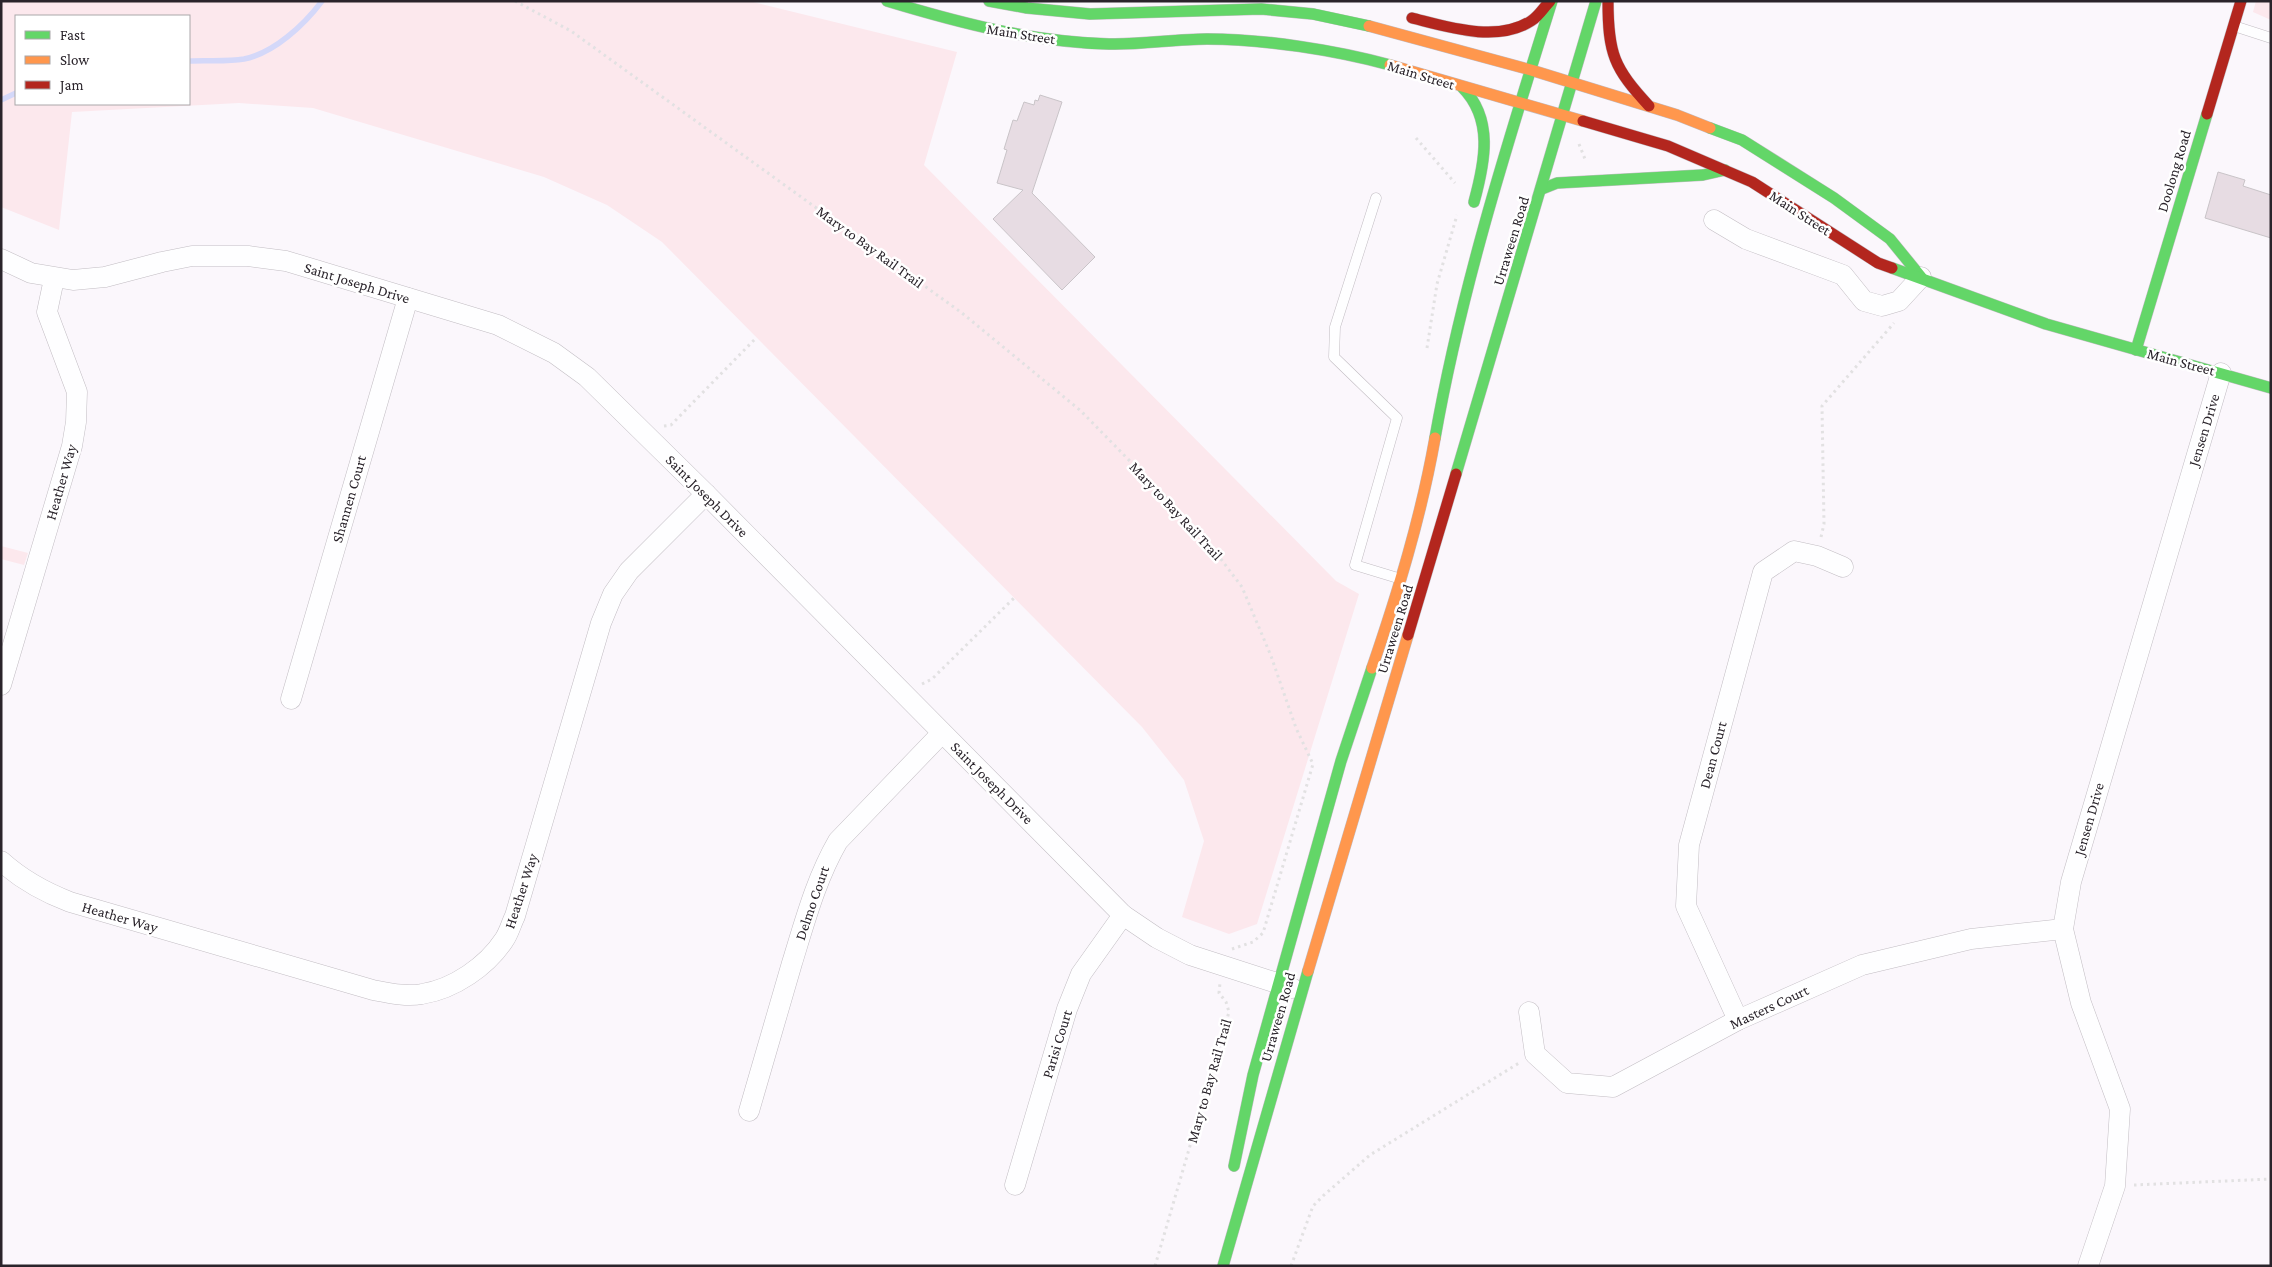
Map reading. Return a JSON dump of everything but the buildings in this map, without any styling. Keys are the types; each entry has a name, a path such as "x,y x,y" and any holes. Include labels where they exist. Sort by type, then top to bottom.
{"main road":[{"name":"Main Street","path":"887,1 961,23 1024,36 1109,44 1208,40 1295,46 1370,60 1668,146 1752,182 1878,263 1921,276 2046,324 2271,388"},
{"name":"Main Street","path":"989,1 1027,8 1090,14 1261,9 1313,14 1389,30 1572,82 1677,115 1742,140 1834,198 1890,239 1921,276"},
{"path":"1165,12 1189,1"},
{"path":"1396,14 1459,29 1487,31 1509,29 1530,21 1551,1"},
{"name":"Urraween Road","path":"1230,1181 1254,1075 1278,984 1341,761 1402,580 1427,484 1446,375 1462,309 1551,1"},
{"name":"Urraween Road","path":"1223,1266 1301,990 1542,189 1596,1"},
{"path":"1608,1 1610,34 1615,62 1622,75 1649,106"},
{"name":"Doolong Road","path":"2136,350 2241,1"},
{"path":"1462,87 1476,104 1481,120 1483,146 1480,181 1470,217"},
{"path":"1542,189 1557,183 1704,175 1725,170"},
{"path":"1445,336 1446,375"}],"street":[{"path":"1714,220 1746,239 1843,275 1864,301 1882,306 1899,301 1921,276"},
{"name":"Saint Joseph Drive","path":"1,259 31,273 73,280 105,277 192,256 248,256 286,262 498,325 554,353 587,377 706,494 1123,915 1158,938 1190,955 1301,990"},
{"name":"Heather Way","path":"1,685 72,446 76,422 77,392 47,312 54,278"},
{"name":"Shannen Court","path":"291,699 408,298"},
{"name":"Jensen Drive","path":"2088,1266 2115,1186 2120,1109 2081,1003 2063,929 2071,882 2221,373"},
{"name":"Heather Way","path":"1,862 17,876 45,892 70,902 373,990 398,994 423,994 446,986 468,975 490,959 505,939 515,916 601,623 613,594 629,570 706,494"},
{"name":"Dean Court","path":"1738,1020 1686,906 1689,845 1763,572 1794,551 1817,556 1843,567"},
{"name":"Delmo Court","path":"749,1111 818,879 827,859 838,841 942,733"},
{"name":"Parisi Court","path":"1014,1185 1078,982 1123,915"},
{"name":"Masters Court","path":"1535,1054 1567,1083 1612,1087 1738,1020 1862,965 1971,939 2063,929"},
{"path":"1529,1012 1535,1054"}],"lane":[{"path":"2233,26 2271,38"},
{"path":"1376,198 1334,327 1334,357 1397,418 1355,565 1402,580"}],"path":[{"name":"Mary to Bay Rail Trail","path":"515,1 571,31 962,313 1081,411 1205,538 1242,587 1271,656 1296,728 1314,764 1263,933 1253,942 1232,948 1224,966 1218,987 1219,993 1226,1002 1229,1012 1155,1266"},
{"path":"1581,135 1579,144 1588,166"},
{"path":"1416,138 1458,186"},
{"path":"1817,556 1824,524 1822,406 1896,321"},
{"path":"648,437 658,428 670,425 756,338"},
{"path":"905,695 914,686 932,679 1014,598"},
{"path":"1291,1266 1313,1206 1370,1155 1535,1054"},
{"path":"2115,1186 2271,1179"}],"shaded area":[{"path":"1,1 749,1 957,52 924,165 1336,581 1359,594 1257,924 1229,934 1182,917 1204,841 1184,780 1142,727 662,242 607,205 544,177 313,108 239,103 72,112 59,230 1,207"},
{"path":"2256,1 2271,1 2271,20 2253,12"},
{"path":"1,546 28,553 24,565 1,559"}],"waterway":[{"path":"190,61 224,61 255,56 288,37 322,1"},
{"path":"1,100 15,93"}],"traffic: fast":[{"path":"887,1 969,24 1052,40 1109,44 1195,39 1252,41 1323,50 1390,65"},
{"path":"989,1 1027,8 1090,14 1261,9 1313,14 1369,26"},
{"path":"1435,438 1458,328 1486,218 1552,1"},
{"path":"1456,474 1596,1"},
{"path":"1462,87 1472,99 1483,127 1483,156 1474,202"},
{"path":"2136,350 2207,114"},
{"path":"1710,128 1742,140 1834,198 1890,239 1921,277"},
{"path":"1542,189 1557,183 1703,175 1725,170"},
{"path":"1892,268 2046,324 2271,388"},
{"path":"1234,1166 1253,1075 1341,761 1372,668"},
{"path":"1223,1266 1308,971"}],"traffic: slow":[{"path":"1369,26 1531,70 1677,115 1710,128"},
{"path":"1390,65 1583,121"},
{"path":"1372,668 1408,554 1423,497 1435,438"},
{"path":"1308,971 1408,635"}],"traffic: jam":[{"path":"1412,18 1457,29 1488,32 1503,31 1518,28 1531,21 1550,1"},
{"path":"1608,1 1609,34 1615,59 1628,81 1649,106"},
{"path":"2207,114 2241,1"},
{"path":"1583,121 1668,146 1752,182 1878,263 1892,268"},
{"path":"1408,635 1456,474"}]}
